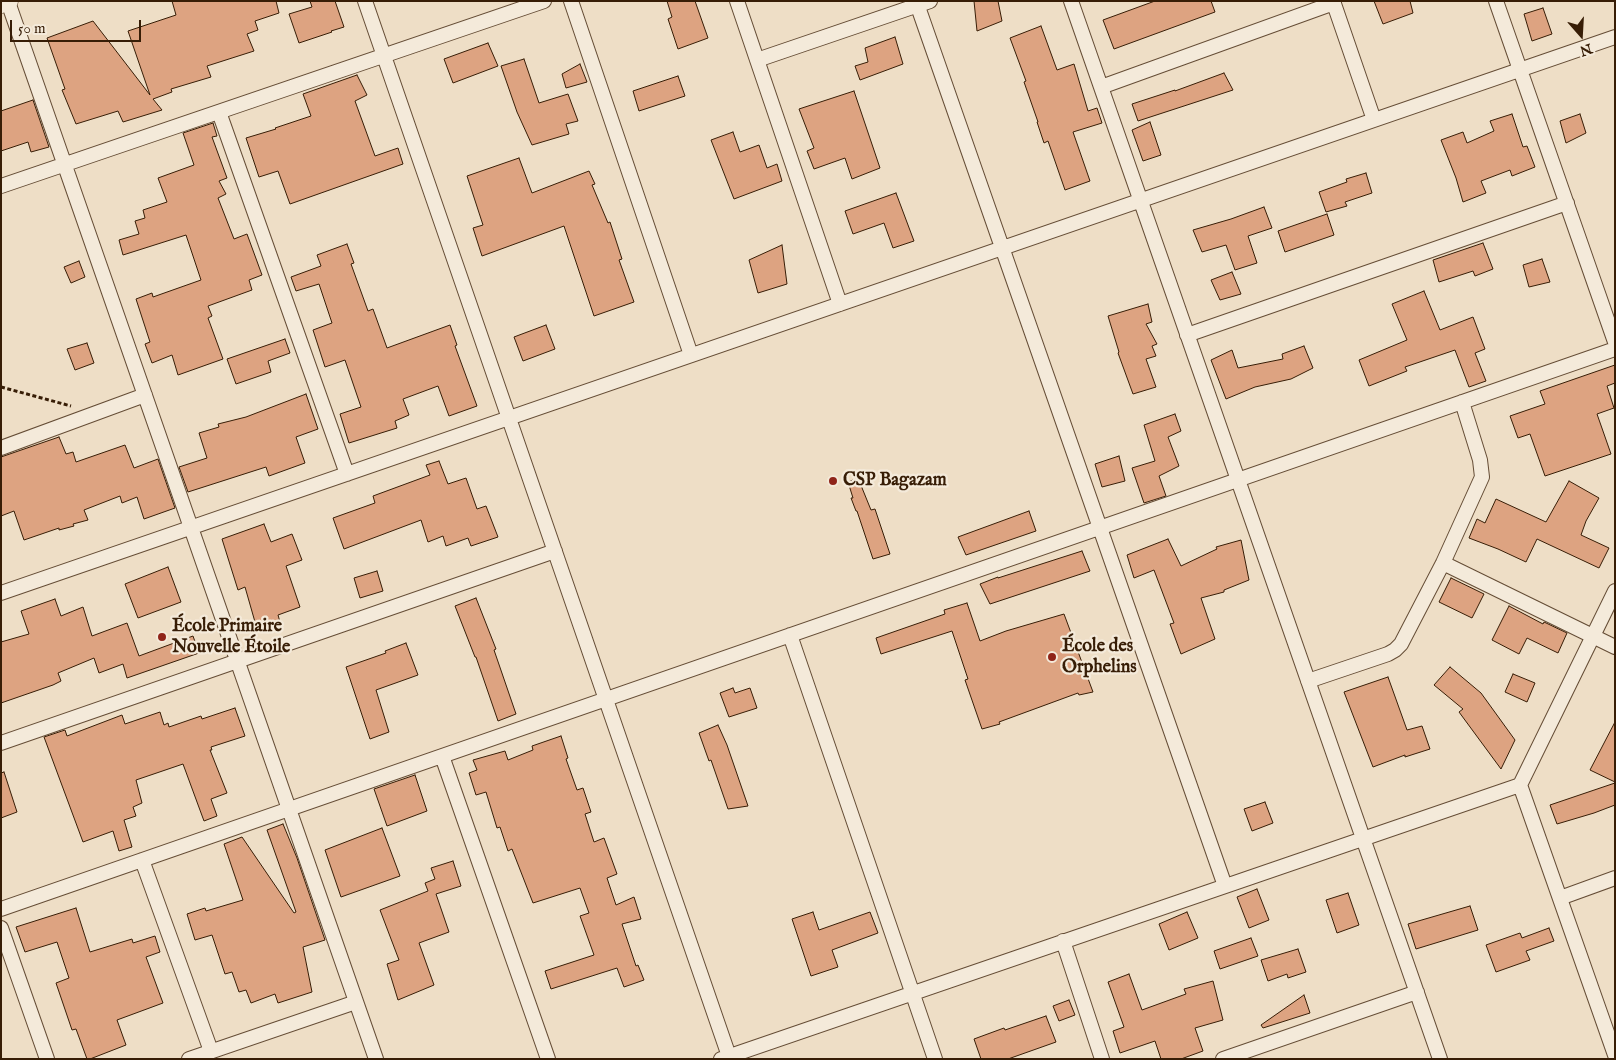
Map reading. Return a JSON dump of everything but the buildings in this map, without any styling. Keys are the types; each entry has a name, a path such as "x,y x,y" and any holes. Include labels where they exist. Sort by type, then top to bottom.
{"street":[{"path":"366,1 606,699 727,1058 1520,785 1615,591"},
{"path":"1,186 544,1"},
{"path":"571,1 691,355"},
{"path":"737,1 840,304"},
{"path":"1071,1 1440,1059"},
{"path":"1496,1 1615,342"},
{"path":"1,4 9,2 376,1059"},
{"path":"1101,88 1333,2 1374,120"},
{"path":"757,60 921,3 1002,248 1224,886"},
{"path":"1,593 1615,37"},
{"path":"219,112 347,474"},
{"path":"1187,334 1566,203"},
{"path":"1,909 1615,349"},
{"path":"1,448 145,395"},
{"path":"1308,681 1388,654 1401,644 1443,563 1482,477 1480,460 1462,402"},
{"path":"1,743 555,551"},
{"path":"1443,563 1615,647"},
{"path":"790,635 934,1059"},
{"path":"442,756 548,1059"},
{"path":"1520,785 1615,1055"},
{"path":"142,860 212,1051"},
{"path":"1560,898 1615,878"},
{"path":"1,928 47,1059"},
{"path":"1063,942 1102,1059"},
{"path":"1223,1059 1417,992"},
{"path":"189,1059 356,1002"}],"path":[{"path":"1,387 96,413"}],"place":[{"name":"CSP Bagazam","path":"833,481"},
{"name":"École Primaire Nouvelle Étoile","path":"162,637"},
{"name":"École des Orphelins","path":"1052,657"}]}
